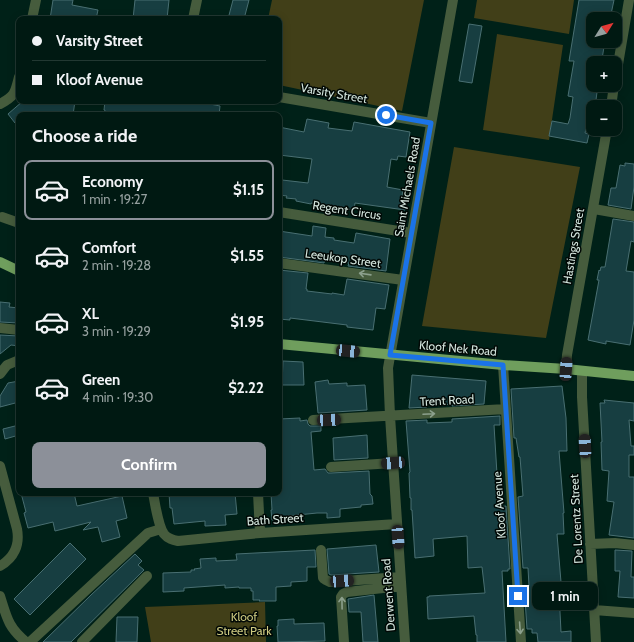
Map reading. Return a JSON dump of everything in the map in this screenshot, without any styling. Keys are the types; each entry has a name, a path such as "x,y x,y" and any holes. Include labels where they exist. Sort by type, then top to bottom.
{"main road":[{"path":"0,262 16,269"},
{"name":"Kloof Nek Road","path":"282,344 503,365 582,370 634,376"}],"street":[{"path":"33,16 36,0"},
{"path":"193,16 196,0"},
{"name":"Saint Michaels Road","path":"390,355 453,0"},
{"path":"619,56 629,0"},
{"path":"0,104 8,100 14,93 16,87"},
{"name":"Varsity Street","path":"282,98 431,123"},
{"name":"Hastings Street","path":"566,369 567,355 606,136"},
{"path":"594,209 634,216"},
{"name":"Regent Circus","path":"282,212 411,233"},
{"path":"1,218 16,222"},
{"name":"Leeukop Street","path":"282,263 403,280"},
{"path":"0,328 16,330"},
{"name":"Derwent Road","path":"390,355 388,368 390,416 405,642"},
{"path":"0,374 8,365 16,361"},
{"name":"Kloof Avenue","path":"503,365 521,642"},
{"name":"De Lorentz Street","path":"582,370 582,397 596,642"},
{"name":"Trent Road","path":"313,420 506,409"},
{"path":"331,467 393,463"},
{"path":"0,466 17,528 18,538 13,554 0,566"},
{"path":"30,642 148,532 161,528 154,496"},
{"path":"258,496 260,533"},
{"name":"Bath Street","path":"161,528 168,538 178,541 260,533 397,524"},
{"path":"590,544 634,545"},
{"path":"321,550 323,578 330,582 401,581"},
{"path":"82,642 147,576"},
{"path":"344,642 341,597 343,594 401,581"},
{"path":"0,596 11,626 14,631 26,642"},
{"path":"594,610 634,613"}],"green space":[{"path":"272,0 424,0 402,111 282,86 282,16 269,16"},
{"path":"477,0 574,0 569,34 474,18"},
{"path":"497,34 563,45 549,140 483,130"},
{"path":"454,147 580,167 546,338 422,326"},
{"name":"Kloof Street Park","path":"265,602 266,642 151,642 145,607"}],"building":[{"path":"53,0 73,0 72,5 98,10 97,16 50,16"},
{"path":"135,0 169,0 167,16 133,16"},
{"path":"233,0 249,0 245,16 229,16"},
{"path":"579,0 614,0 611,12 586,12 586,48 604,48 602,56 586,56 586,92 597,92 596,100 586,100 585,133 586,136 589,136 587,143 549,136 552,121 568,124 570,118 573,97 568,96 574,61 569,61"},
{"path":"469,24 482,26 472,83 459,81"},
{"path":"20,104 75,104 73,112 16,112 15,123 8,114"},
{"path":"105,104 210,104 220,106 219,112 105,112"},
{"path":"307,119 329,123 328,128 352,131 354,122 410,132 406,157 398,156 397,160 391,159 387,187 403,190 402,196 407,197 405,210 355,203 354,210 296,201 296,199 286,198 287,196 282,195 282,180 308,183 312,159 282,155 282,128 304,132"},
{"path":"625,163 634,164 634,187 631,209 608,205 611,188 616,188 620,165 625,166"},
{"path":"613,219 634,222 634,242 631,241 626,271 634,272 634,320 630,345 606,341 606,344 588,340 599,280 597,280 599,270 600,271 601,267 605,267"},
{"path":"313,226 326,228 325,237 334,238 334,240 354,243 356,233 390,239 386,271 348,266 349,263 325,259 324,263 282,257 282,231 312,236"},
{"path":"282,270 308,273 307,291 344,295 347,279 389,285 385,309 376,308 373,330 347,327 347,325 290,318 290,320 282,319"},
{"path":"0,302 10,303 9,307 16,308 16,323 0,322"},
{"path":"0,335 16,336 16,346 11,345 0,354"},
{"path":"283,361 303,362 304,385 282,385"},
{"path":"412,375 486,381 484,404 452,406 426,402 427,407 409,408"},
{"path":"328,380 329,384 347,383 347,386 365,385 367,410 318,413 315,382"},
{"path":"16,382 16,403 0,407 0,396 8,383"},
{"path":"562,386 566,418 567,451 559,451 564,513 564,534 557,534 561,582 566,582 567,592 559,592 561,632 571,631 571,642 538,642 537,633 532,633 532,629 527,629 525,599 528,599 528,568 523,568 518,497 523,496 520,457 516,438 514,438 511,389"},
{"path":"604,400 634,403 634,421 629,420 631,446 634,446 634,455 629,455 629,477 634,477 634,538 609,535 614,502 607,501 609,471 602,470 600,403 605,403"},
{"path":"500,416 500,425 494,425 499,507 506,506 510,569 508,569 508,571 502,571 506,642 477,642 474,616 428,619 427,597 429,596 485,593 482,567 468,568 467,536 433,539 434,556 415,558 406,421 427,420 427,423 452,422 452,419"},
{"path":"300,418 300,421 307,420 310,426 321,426 321,431 311,432 314,470 325,469 328,473 369,471 370,494 372,496 373,504 340,509 340,517 327,518 327,513 317,513 288,516 288,520 274,522 272,520 271,496 282,496 282,419"},
{"path":"16,426 16,436 5,439 3,429"},
{"path":"367,435 368,458 334,460 333,438"},
{"path":"22,496 75,496 77,506 122,496 127,518 116,521 120,537 102,542 98,527 83,530 91,522 55,531 53,522 28,528 24,513 26,512"},
{"path":"169,496 235,496 237,514 225,515 226,525 205,526 205,521 174,524 172,508 170,508"},
{"path":"70,543 86,559 30,615 14,599"},
{"path":"376,545 379,572 329,574 327,549"},
{"path":"315,550 316,567 307,567 307,581 291,582 291,586 276,587 276,601 253,600 253,591 251,591 251,588 225,588 225,585 184,588 184,591 163,592 163,573 191,572 191,570 201,568 200,559 216,558 216,561 237,560 236,554"},
{"path":"615,550 632,551 631,577 634,577 634,598 618,597 620,571 615,571"},
{"path":"135,554 142,561 138,565 144,570 71,642 43,642 91,595"},
{"path":"374,595 378,642 363,642 361,612 349,612 348,599"},
{"path":"117,617 138,617 137,642 116,642"},
{"path":"294,619 294,624 324,623 325,641 278,642 278,620"}],"route":[{"path":"386,115 431,123 390,355 503,365 518,596"}]}
